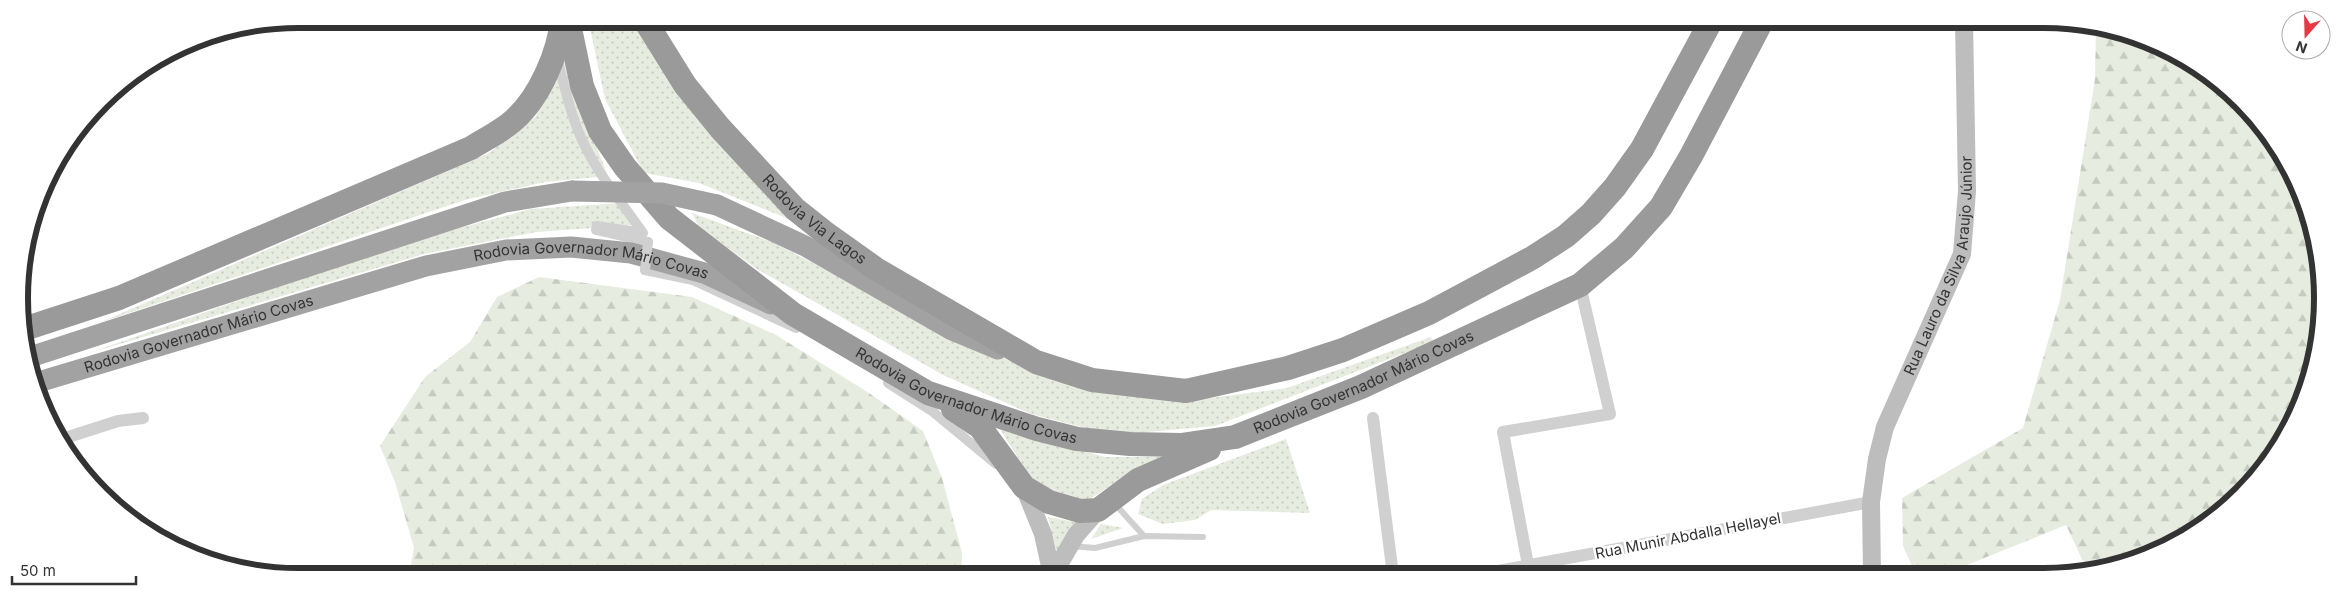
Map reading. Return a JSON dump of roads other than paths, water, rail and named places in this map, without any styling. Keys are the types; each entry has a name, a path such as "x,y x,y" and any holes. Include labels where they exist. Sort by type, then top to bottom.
{"highway":[{"path":"29,327 119,298 471,148 514,120 544,79 556,52 560,28"},
{"path":"570,28 582,86 600,132 625,166 669,218 793,314"},
{"name":"Rodovia Via Lagos","path":"650,28 685,85 720,128 795,209 824,232 876,268 1036,362"},
{"name":"Rodovia Governador Mário Covas","path":"34,356 505,202 572,191 662,193 717,205 805,246 950,329 993,348 1092,380 1186,391 1288,368 1343,350 1429,313 1532,258 1566,236 1591,214 1615,187 1642,150 1706,28"},
{"name":"Rodovia Governador Mário Covas","path":"41,381 426,266 506,250 571,246 631,253 704,273 793,314 928,392 1037,429 1077,439 1130,444 1181,445 1235,437 1361,387 1580,285 1624,248 1661,207 1691,156 1759,28"},
{"path":"928,392 980,427 1024,487 1049,502 1080,511 1105,505 1138,480 1235,437"}],"main road":[{"name":"Rua Lauro da Silva Araujo Júnior","path":"1872,568 1871,502 1877,459 1885,427 1962,254 1967,191 1964,28"},
{"path":"1024,487 1043,534 1050,568"},
{"path":"1057,568 1076,535 1105,505"}],"street":[{"path":"554,28 556,52 572,116 585,147 622,207 643,233 597,226 596,230 648,242 645,270 693,280 813,335 932,411 1024,487"},
{"path":"1528,565 1503,432 1610,414 1580,285"},
{"path":"67,437 118,421 143,418"},
{"path":"1373,418 1393,568"},
{"name":"Rua Munir Abdalla Hellayel","path":"1512,568 1871,502"}],"lane":[{"path":"1105,505 1144,536"},
{"path":"1071,546 1095,548 1144,536 1203,537"}]}
